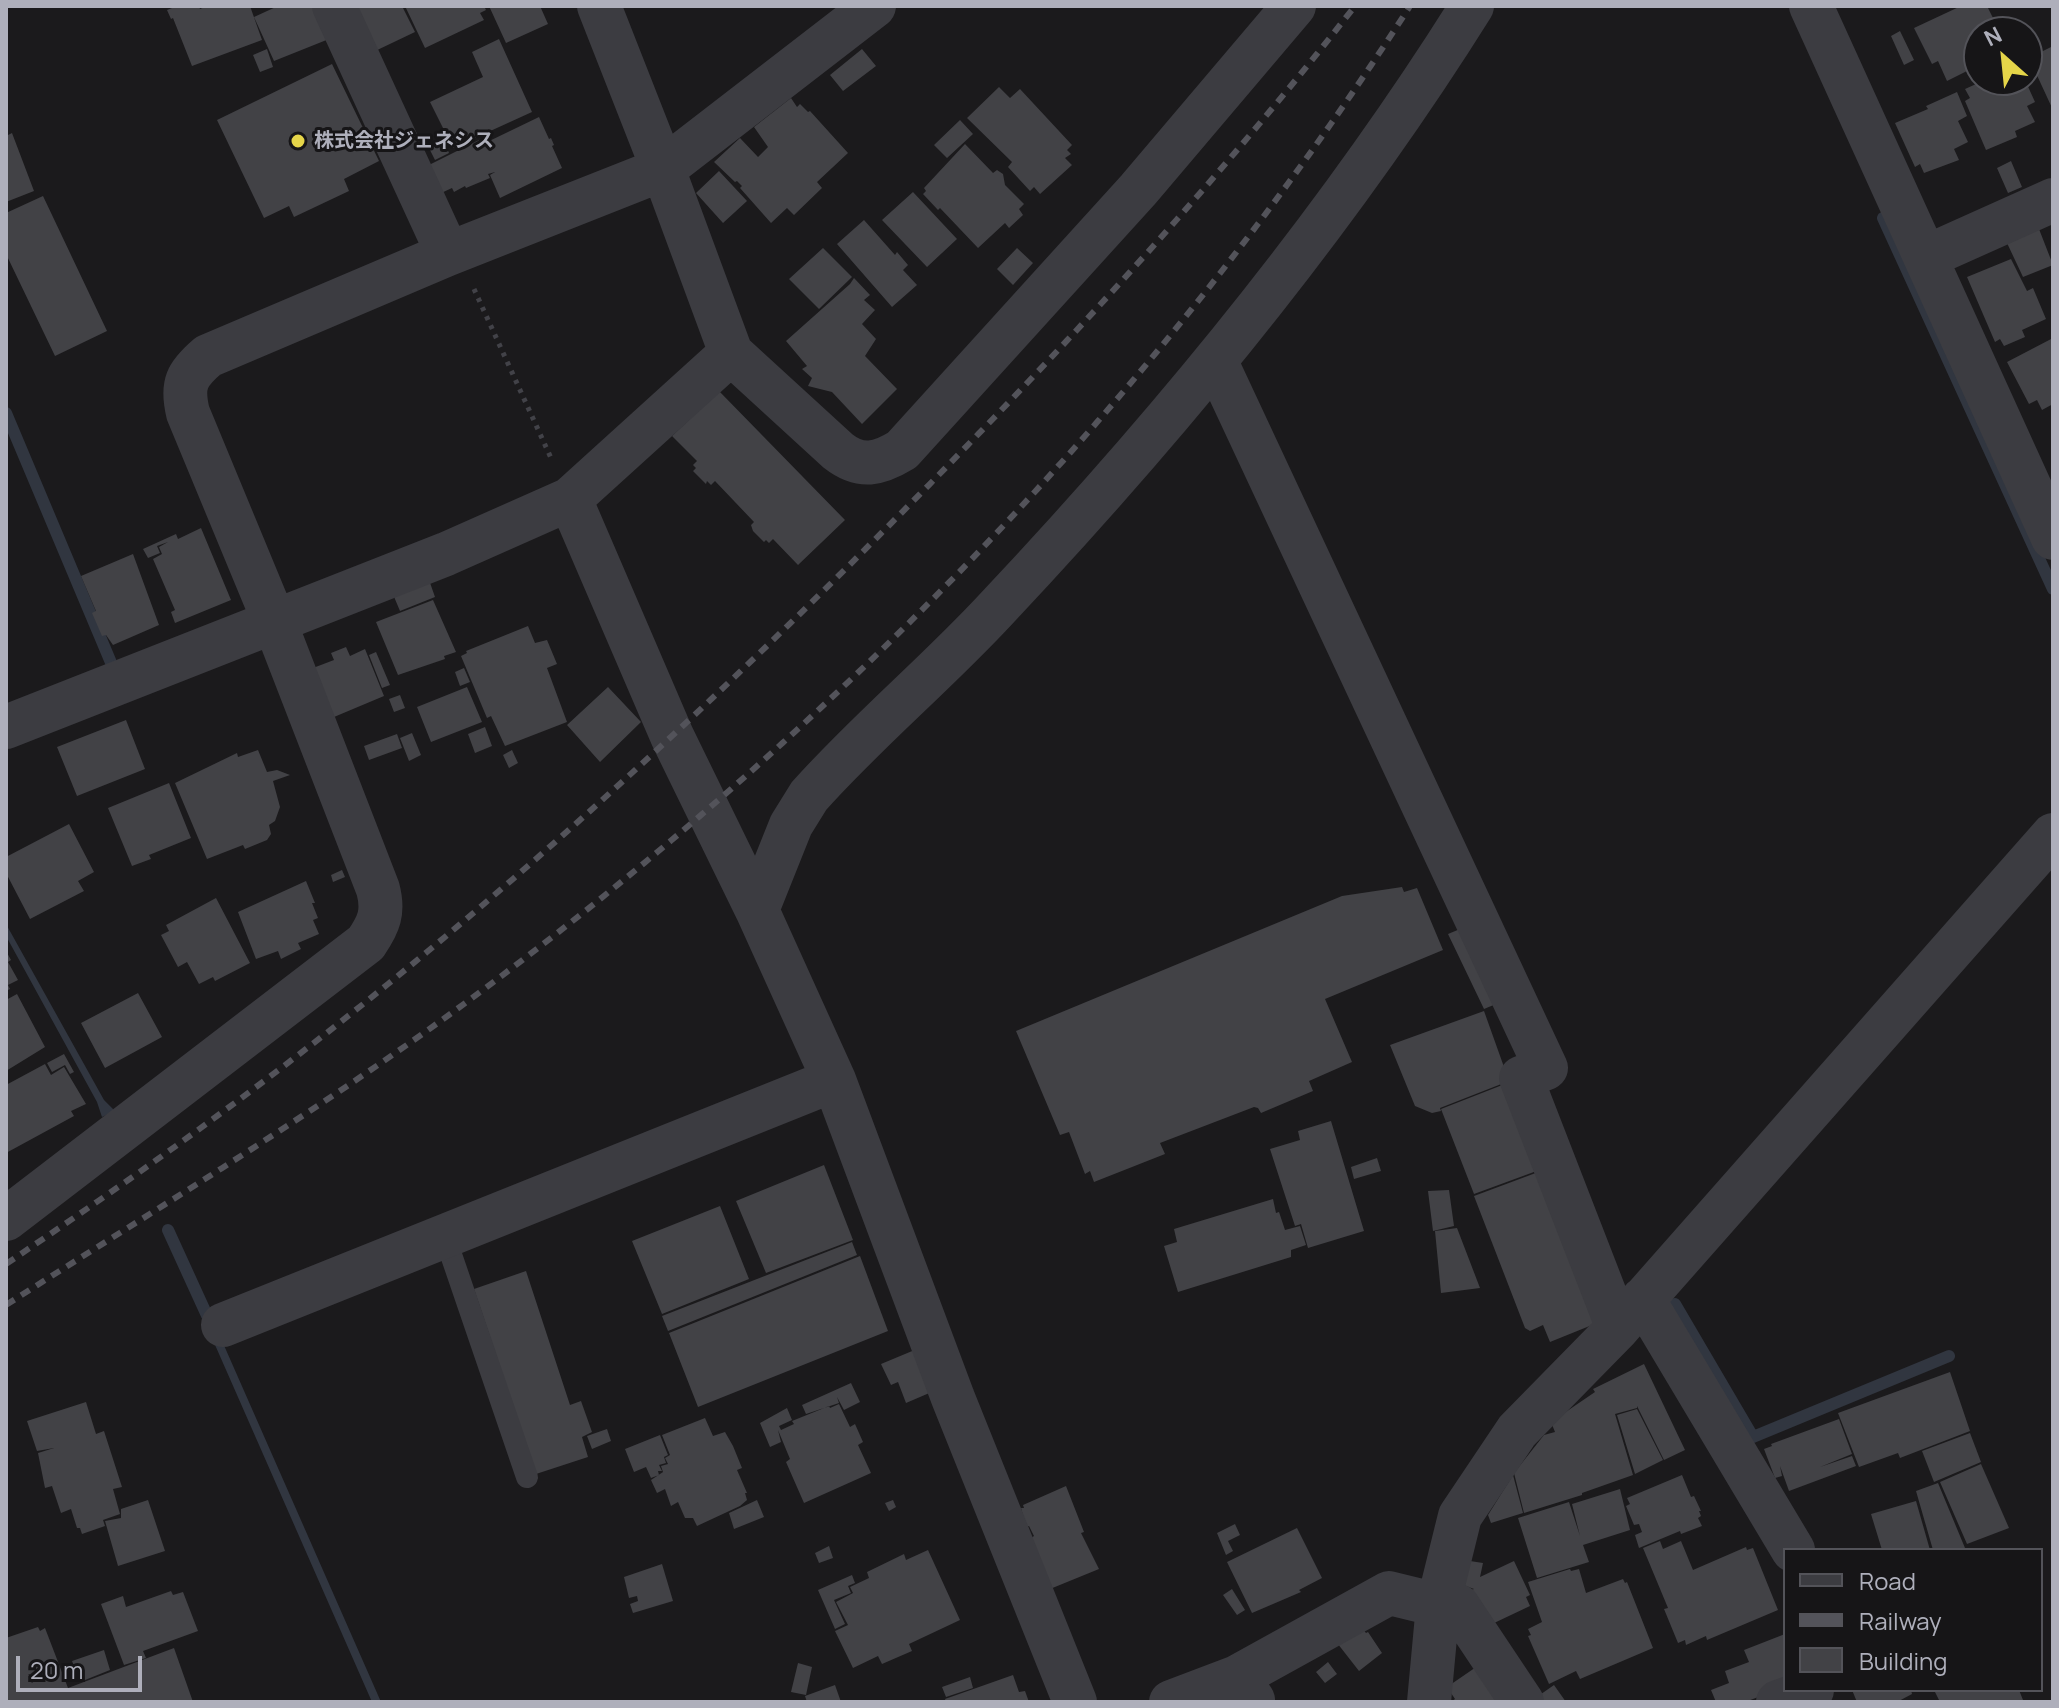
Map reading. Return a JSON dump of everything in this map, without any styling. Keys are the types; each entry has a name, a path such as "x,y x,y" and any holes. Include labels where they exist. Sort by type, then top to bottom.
{"street":[{"path":"334,6 452,253"},
{"path":"599,6 731,353 849,459 871,464 902,450 1138,190 1294,6"},
{"path":"10,1207 366,943 376,928 383,907 275,623 188,413 184,396 192,370 208,356 452,253 663,169 874,6"},
{"path":"757,910 791,825 809,796 995,612 1216,362 1357,175 1472,6"},
{"path":"1811,6 2053,538"},
{"path":"1926,257 2053,200"},
{"path":"6,727 446,554 570,499 731,353"},
{"path":"1216,362 1546,1068 1521,1078 1630,1314 1792,1548"},
{"path":"570,499 672,736 757,910 834,1080 953,1398 1075,1702"},
{"path":"1429,1702 1438,1605 1460,1516 1517,1431 1630,1314 2053,835"},
{"path":"223,1325 834,1080"},
{"path":"1171,1702 1246,1690 1389,1593 1438,1605 1458,1606 1522,1702"},
{"path":"1778,1702 1806,1692"}],"lane":[{"path":"445,1237 527,1477"}],"path":[{"path":"452,253 570,499"}],"shaded area":[{"path":"6,924 104,1100 115,1111 102,1117 97,1102 6,936"},
{"path":"219,1334 381,1702 372,1702 212,1338"}],"building":[{"path":"177,6 199,6 200,9 207,6 250,6 262,40 192,66 167,10"},
{"path":"278,6 315,6 329,39 274,61 254,17"},
{"path":"349,6 402,6 415,32 371,53"},
{"path":"405,6 484,6 486,10 480,13 484,20 425,48"},
{"path":"489,6 540,6 548,24 506,43"},
{"path":"1961,6 1987,6 1992,16 1963,16 1963,73 1947,81 1938,61 1932,64 1914,28"},
{"path":"1900,31 1914,60 1904,65 1891,36"},
{"path":"499,39 532,112 453,148 430,102 483,77 472,52"},
{"path":"2053,46 2053,110 2043,88 2043,51"},
{"path":"267,49 273,67 260,72 253,55"},
{"path":"862,49 876,66 843,91 830,75"},
{"name":"株式会社ジェネシス","path":"332,64 379,161 344,179 349,191 294,217 289,206 264,218 217,120"},
{"path":"999,87 1010,98 1020,89 1072,145 1067,150 1071,154 1065,158 1072,165 1040,194 1034,187 1030,191 1008,167 1012,162 967,118"},
{"path":"1957,92 1967,116 1958,121 1968,142 1954,149 1959,160 1924,173 1920,164 1915,167 1895,123"},
{"path":"2032,96 2035,102 2027,106 2035,122 2015,131 2017,137 1986,150 1965,101 1970,98"},
{"path":"791,98 797,107 800,104 810,111 848,153 817,182 822,188 794,215 787,208 771,223 740,188 742,186 714,162 740,138 758,157 768,147 754,127"},
{"path":"539,117 562,168 500,198 490,175 495,172 488,174 490,178 466,188 454,192 452,188 439,194 427,166 479,140 481,145"},
{"path":"960,120 973,134 947,158 934,145"},
{"path":"12,133 34,191 6,202 6,136"},
{"path":"444,141 449,153 435,160 429,148"},
{"path":"965,144 993,173 997,170 1003,174 1005,185 1024,204 1019,209 1023,215 1009,228 1005,223 978,248 923,194 926,191 924,188"},
{"path":"2011,161 2022,187 2008,193 1997,168"},
{"path":"719,171 747,201 723,223 696,193"},
{"path":"913,192 957,239 927,267 882,220"},
{"path":"43,196 107,331 55,356 6,254 6,213"},
{"path":"864,220 908,265 903,270 917,285 892,307 837,244"},
{"path":"2039,229 2053,265 2023,277 2007,243"},
{"path":"823,248 852,277 819,309 789,279"},
{"path":"1017,248 1033,263 1013,285 997,269"},
{"path":"2011,259 2027,291 2033,288 2046,319 2022,330 2025,337 2004,346 2000,339 1995,342 1967,277"},
{"path":"854,278 870,295 864,300 875,310 862,324 876,339 865,356 897,389 862,424 832,392 808,386 812,378 802,369 807,366 786,341"},
{"path":"2053,338 2053,404 2042,410 2037,400 2029,404 2007,362"},
{"path":"719,391 845,520 798,565 773,539 769,543 764,542 753,531 751,525 754,522 715,481 711,485 707,481 706,484 693,471 697,461 672,436"},
{"path":"201,528 231,600 175,623 171,612 175,610 153,559 162,554 159,547 168,542 157,546 160,553 148,558 143,549 176,534 178,539"},
{"path":"133,554 159,625 113,645 106,635 102,636 92,613 96,611 81,576"},
{"path":"428,577 435,597 400,611 392,592"},
{"path":"433,600 456,652 444,656 445,659 398,675 376,622"},
{"path":"528,626 535,643 547,640 557,664 547,668 567,722 505,746 491,716 487,718 461,656 466,651"},
{"path":"346,647 350,656 365,649 384,696 334,717 313,668 334,660 331,653"},
{"path":"376,652 390,685 382,688 369,655"},
{"path":"464,668 470,682 460,686 455,672"},
{"path":"467,687 482,722 431,742 417,707"},
{"path":"608,687 641,722 600,762 567,725"},
{"path":"400,695 405,708 394,712 389,699"},
{"path":"126,720 145,769 77,796 57,747"},
{"path":"485,727 492,746 475,753 468,734"},
{"path":"412,733 421,755 409,761 400,738"},
{"path":"397,734 402,748 369,760 364,746"},
{"path":"258,750 267,772 277,770 290,775 273,781 280,807 275,821 269,825 271,834 267,840 245,849 243,845 207,859 175,783 237,753 238,757"},
{"path":"512,750 518,763 509,768 503,755"},
{"path":"169,783 191,838 149,855 151,859 132,866 108,808"},
{"path":"69,824 94,872 78,881 84,891 30,919 6,873 6,857"},
{"path":"342,870 345,877 333,882 331,875"},
{"path":"306,881 315,903 312,903 318,918 313,920 319,934 298,943 301,949 281,959 278,951 256,959 238,912"},
{"path":"1402,887 1404,892 1417,888 1443,950 1325,999 1352,1062 1309,1081 1313,1091 1261,1113 1254,1107 1160,1143 1165,1154 1094,1182 1090,1171 1085,1174 1069,1132 1060,1135 1016,1031 1342,896"},
{"path":"216,898 250,963 215,981 213,977 199,984 187,962 178,967 161,935 169,931 166,925"},
{"path":"1460,929 1496,1004 1484,1009 1448,934"},
{"path":"6,951 18,980 8,985 10,989 6,991"},
{"path":"138,993 162,1037 105,1068 81,1023"},
{"path":"17,994 45,1047 6,1071 6,1000"},
{"path":"1484,1011 1509,1081 1440,1108 1441,1111 1432,1113 1415,1106 1390,1045"},
{"path":"64,1054 74,1072 70,1074 65,1065 52,1072 47,1063"},
{"path":"45,1064 51,1075 64,1067 86,1104 71,1111 74,1116 6,1153 6,1085"},
{"path":"1510,1082 1542,1169 1474,1194 1441,1109"},
{"path":"1331,1121 1364,1231 1308,1248 1301,1224 1295,1226 1270,1149 1300,1140 1298,1131"},
{"path":"1377,1158 1381,1171 1354,1179 1351,1167"},
{"path":"824,1165 853,1240 766,1273 736,1201"},
{"path":"1541,1171 1597,1323 1550,1342 1543,1325 1530,1331 1525,1328 1474,1196"},
{"path":"1449,1190 1454,1226 1433,1231 1428,1191"},
{"path":"1273,1199 1285,1230 1300,1226 1306,1245 1291,1250 1291,1257 1178,1292 1164,1246 1177,1242 1174,1229"},
{"path":"720,1206 749,1279 662,1314 632,1241"},
{"path":"1457,1228 1480,1288 1441,1293 1435,1231"},
{"path":"852,1242 857,1255 668,1331 662,1316"},
{"path":"860,1256 888,1331 698,1407 669,1333"},
{"path":"526,1271 570,1405 581,1401 592,1432 582,1437 588,1457 536,1474 474,1289"},
{"path":"917,1349 934,1391 906,1403 898,1382 891,1385 881,1364"},
{"path":"1644,1364 1685,1450 1664,1460 1637,1406 1615,1414 1633,1475 1524,1513 1514,1473 1544,1435 1555,1432 1551,1422 1595,1392 1593,1389"},
{"path":"1950,1372 1970,1431 1900,1458 1898,1453 1859,1467 1838,1413"},
{"path":"851,1383 860,1402 844,1410 837,1397 839,1403 806,1414 802,1405"},
{"path":"86,1402 96,1434 104,1431 122,1487 113,1489 120,1514 103,1520 105,1526 82,1534 71,1509 61,1513 52,1486 45,1488 38,1453 54,1448 37,1451 27,1421"},
{"path":"839,1404 850,1427 855,1424 863,1442 858,1445 871,1473 804,1503 786,1462 790,1459 778,1430 781,1442 770,1447 760,1423 787,1408 792,1420 779,1426 781,1430 794,1424 792,1421"},
{"path":"1637,1409 1663,1460 1635,1474 1617,1415"},
{"path":"705,1418 713,1436 725,1432 733,1446 742,1468 737,1470 747,1500 697,1526 693,1518 685,1518 678,1502 671,1506 665,1489 657,1493 651,1480 663,1472 661,1466 668,1464 665,1458 670,1455 662,1435"},
{"path":"1839,1419 1852,1454 1820,1467 1852,1456 1856,1466 1789,1491 1780,1466 1782,1476 1775,1478 1764,1449"},
{"path":"607,1429 611,1441 592,1449 587,1436"},
{"path":"1970,1433 1981,1462 1934,1482 1922,1451"},
{"path":"660,1435 668,1455 664,1457 666,1463 659,1465 662,1471 651,1478 646,1467 634,1472 625,1449"},
{"path":"1981,1464 2009,1528 1967,1544 1940,1482"},
{"path":"1513,1475 1523,1513 1491,1523 1488,1515"},
{"path":"1682,1475 1701,1511 1698,1518 1702,1526 1681,1534 1680,1531 1639,1548 1635,1535 1642,1532 1639,1524 1634,1525 1626,1506 1630,1504 1627,1498"},
{"path":"1938,1483 1965,1548 1932,1548 1916,1491"},
{"path":"1066,1486 1084,1532 1081,1533 1099,1569 1050,1589 1031,1538 1034,1536 1029,1526 1026,1527 1021,1508"},
{"path":"1620,1489 1630,1530 1583,1545 1589,1562 1537,1578 1518,1518 1569,1502 1580,1536 1572,1504"},
{"path":"148,1500 165,1551 118,1566 105,1521 121,1518 121,1509"},
{"path":"757,1500 764,1517 734,1529 729,1513"},
{"path":"893,1500 896,1507 889,1511 885,1503"},
{"path":"1916,1501 1929,1548 1881,1548 1871,1514"},
{"path":"1235,1524 1240,1535 1228,1541 1233,1551 1226,1555 1217,1533"},
{"path":"1297,1528 1322,1578 1299,1590 1301,1592 1252,1613 1227,1562"},
{"path":"1660,1541 1663,1549 1681,1541 1693,1570 1746,1547 1747,1550 1753,1548 1778,1610 1707,1640 1706,1636 1686,1645 1685,1640 1678,1643 1664,1609 1668,1608 1643,1548"},
{"path":"829,1546 833,1558 819,1563 815,1553"},
{"path":"928,1550 960,1620 909,1644 912,1651 882,1664 878,1656 853,1668 835,1631 848,1625 836,1602 853,1593 850,1587 869,1578 867,1572 904,1554 906,1560"},
{"path":"1470,1561 1483,1563 1480,1577 1514,1561 1530,1595 1526,1597 1530,1606 1492,1624 1469,1591 1474,1589 1463,1585"},
{"path":"662,1564 673,1601 633,1613 630,1604 638,1601 637,1596 629,1598 624,1577"},
{"path":"1579,1569 1586,1593 1623,1579 1627,1582 1653,1648 1580,1679 1576,1671 1549,1684 1528,1636 1531,1635 1528,1629 1542,1622 1528,1582"},
{"path":"852,1575 855,1583 848,1586 851,1593 834,1600 845,1624 835,1629 818,1590"},
{"path":"1232,1589 1245,1610 1237,1615 1223,1595"},
{"path":"171,1591 173,1595 183,1592 198,1631 143,1651 146,1658 124,1665 101,1604 123,1596 126,1607"},
{"path":"1357,1622 1382,1653 1359,1671 1334,1639"},
{"path":"38,1627 40,1631 45,1628 68,1688 174,1648 193,1702 6,1702 6,1638"},
{"path":"1783,1635 1783,1688 1745,1702 1716,1702 1711,1690 1729,1683 1725,1671 1749,1662 1744,1650"},
{"path":"104,1650 110,1670 80,1682 72,1661"},
{"path":"1328,1662 1337,1674 1325,1683 1316,1672"},
{"path":"798,1663 812,1667 806,1695 791,1692"},
{"path":"1482,1663 1507,1702 1451,1702 1455,1699 1447,1687"},
{"path":"1013,1675 1019,1692 1025,1691 1029,1702 946,1702 945,1699"},
{"path":"970,1677 973,1688 946,1697 942,1687"},
{"path":"835,1685 841,1702 807,1702 805,1696"},
{"path":"1554,1685 1566,1702 1537,1702 1534,1699"},
{"path":"1853,1692 1912,1694 1897,1702 1857,1702"},
{"path":"1935,1692 2020,1692 2023,1700 2017,1702 1940,1702"}],"waterway":[{"path":"1883,218 2053,589"},
{"path":"6,413 112,665"},
{"path":"168,1230 210,1322"},
{"path":"1675,1304 1753,1437 1949,1356"}],"railway":[{"path":"6,1264 200,1128 342,1021 527,867 662,745 858,556 1035,375 1199,194 1355,6"},
{"path":"6,1305 298,1119 468,1001 604,896 736,785 863,668 984,546 1100,418 1210,286 1313,148 1410,6"}],"place":[{"name":"株式会社ジェネシス","path":"298,141"}]}
